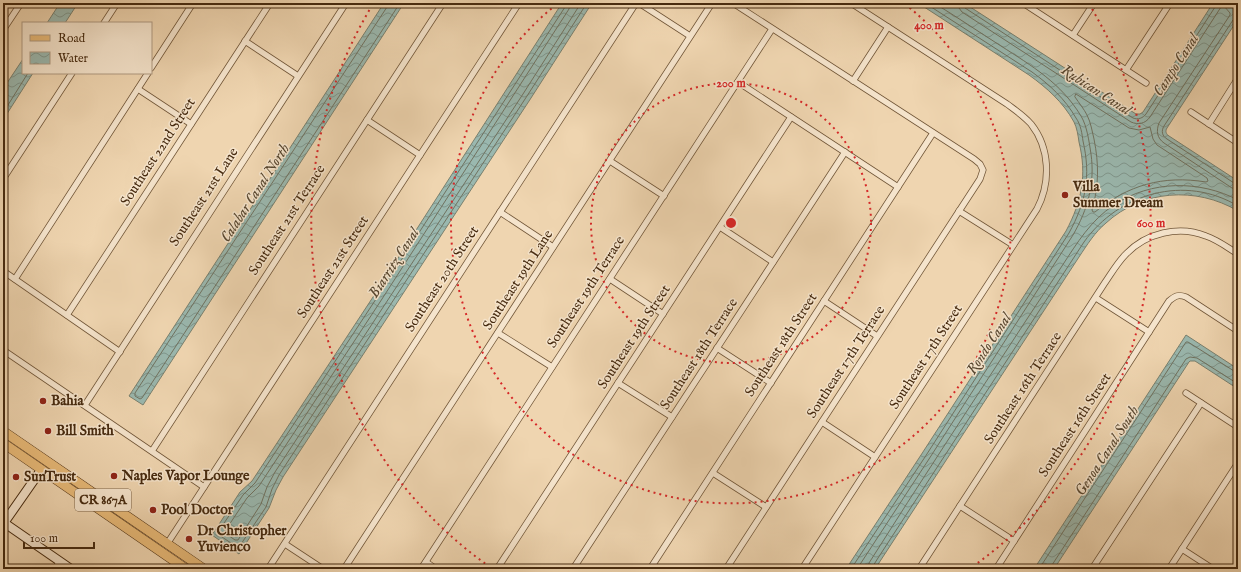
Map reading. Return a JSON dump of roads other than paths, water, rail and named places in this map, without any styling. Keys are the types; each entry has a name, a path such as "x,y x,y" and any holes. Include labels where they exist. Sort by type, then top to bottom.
{"main road":[{"name":"CR 867A","path":"3,431 204,569"},
{"name":"CR 867A","path":"3,443 186,569"},
{"path":"41,470 46,469 54,471 72,484 88,489"},
{"path":"119,523 133,528 157,543 167,544"}],"street":[{"path":"3,30 21,3"},
{"path":"105,22 117,3"},
{"name":"Southeast 22nd Street","path":"67,315 270,3"},
{"name":"Southeast 21st Lane","path":"85,405 346,3"},
{"name":"Southeast 21st Terrace","path":"152,451 443,3"},
{"name":"Southeast 21st Street","path":"167,544 519,3"},
{"path":"638,3 690,36"},
{"name":"Southeast 20th Street","path":"268,569 638,3"},
{"name":"Southeast 19th Lane","path":"344,569 712,3"},
{"path":"733,3 933,133"},
{"name":"Southeast 17th Street","path":"802,569 1037,209 1043,196 1046,183 1047,170 1044,151 1039,138 1033,127 1017,111 851,3"},
{"path":"1023,3 1146,83"},
{"path":"1073,35 1094,3"},
{"path":"1126,70 1170,3"},
{"path":"152,66 190,4"},
{"path":"853,81 888,27"},
{"name":"Southeast 19th Terrace","path":"421,569 772,29"},
{"path":"245,41 298,76"},
{"path":"3,179 71,74"},
{"path":"14,279 147,74"},
{"path":"1209,124 1238,78"},
{"path":"738,82 898,186"},
{"path":"138,89 191,124"},
{"path":"1191,112 1238,143"},
{"name":"Southeast 19th Street","path":"497,569 791,117"},
{"path":"367,120 420,155"},
{"name":"Southeast 17th Terrace","path":"726,569 981,177 983,172 982,167 977,161 933,133"},
{"name":"Southeast 18th Street","path":"650,569 933,133"},
{"name":"Southeast 18th Terrace","path":"573,569 844,152"},
{"path":"610,161 664,196"},
{"path":"959,211 1013,245"},
{"path":"500,212 553,247"},
{"path":"720,227 773,262"},
{"name":"Southeast 16th Terrace","path":"919,569 1128,251 1143,241 1160,234 1182,231 1200,234 1218,242 1238,254"},
{"path":"3,271 120,352"},
{"path":"610,279 663,314"},
{"name":"Southeast 16th Street","path":"996,569 1170,301 1176,296 1181,295 1186,297 1238,330"},
{"path":"1096,298 1149,332"},
{"path":"824,301 877,336"},
{"path":"498,333 552,367"},
{"path":"717,348 770,383"},
{"path":"3,350 204,487"},
{"path":"618,383 672,417"},
{"path":"1186,393 1238,427"},
{"path":"1092,569 1201,403"},
{"path":"822,422 875,457"},
{"path":"1169,569 1238,463"},
{"path":"41,470 4,523 71,569"},
{"path":"713,473 766,507"},
{"path":"960,506 1014,541"},
{"path":"285,544 323,569"},
{"path":"1182,549 1214,569"},
{"path":"55,569 60,561"},
{"path":"426,562 436,569"}],"water":[{"path":"60,3 78,3 66,22 48,22"},
{"path":"384,3 404,3 143,405 129,396"},
{"path":"562,3 592,3 283,477 269,508 239,554 212,535 240,492 252,481 375,294"},
{"path":"918,3 964,3 1136,114 1140,114 1143,112 1213,3 1231,3 1238,8 1238,19 1166,131 1169,136 1238,181 1238,211 1222,203 1205,198 1187,195 1170,195 1153,198 1136,204 1120,212 1098,230 1082,252 875,569 846,569 1066,231 1076,209 1082,188 1083,166 1077,129 1070,115 1060,102 1029,75"},
{"path":"22,60 22,74 32,74 3,120 3,89"},
{"path":"1186,335 1238,369 1238,389 1195,361 1190,361 1054,569 1034,569"}],"place":[{"name":"Villa Summer Dream","path":"1065,195"},
{"name":"Bahia","path":"43,401"},
{"name":"Bill Smith","path":"48,431"},
{"name":"Naples Vapor Lounge","path":"114,476"},
{"name":"SunTrust","path":"16,477"},
{"name":"Pool Doctor","path":"153,510"},
{"name":"Dr Christopher Yuvienco","path":"189,539"}],"water label":[{"name":"Campo Canal","path":"1176,65"},
{"name":"Rubican Canal","path":"1096,90"},
{"name":"Calabar Canal North","path":"255,193"},
{"name":"Biarritz Canal","path":"394,263"},
{"name":"Rondo Canal","path":"989,344"},
{"name":"Genoa Canal South","path":"1107,451"}]}
